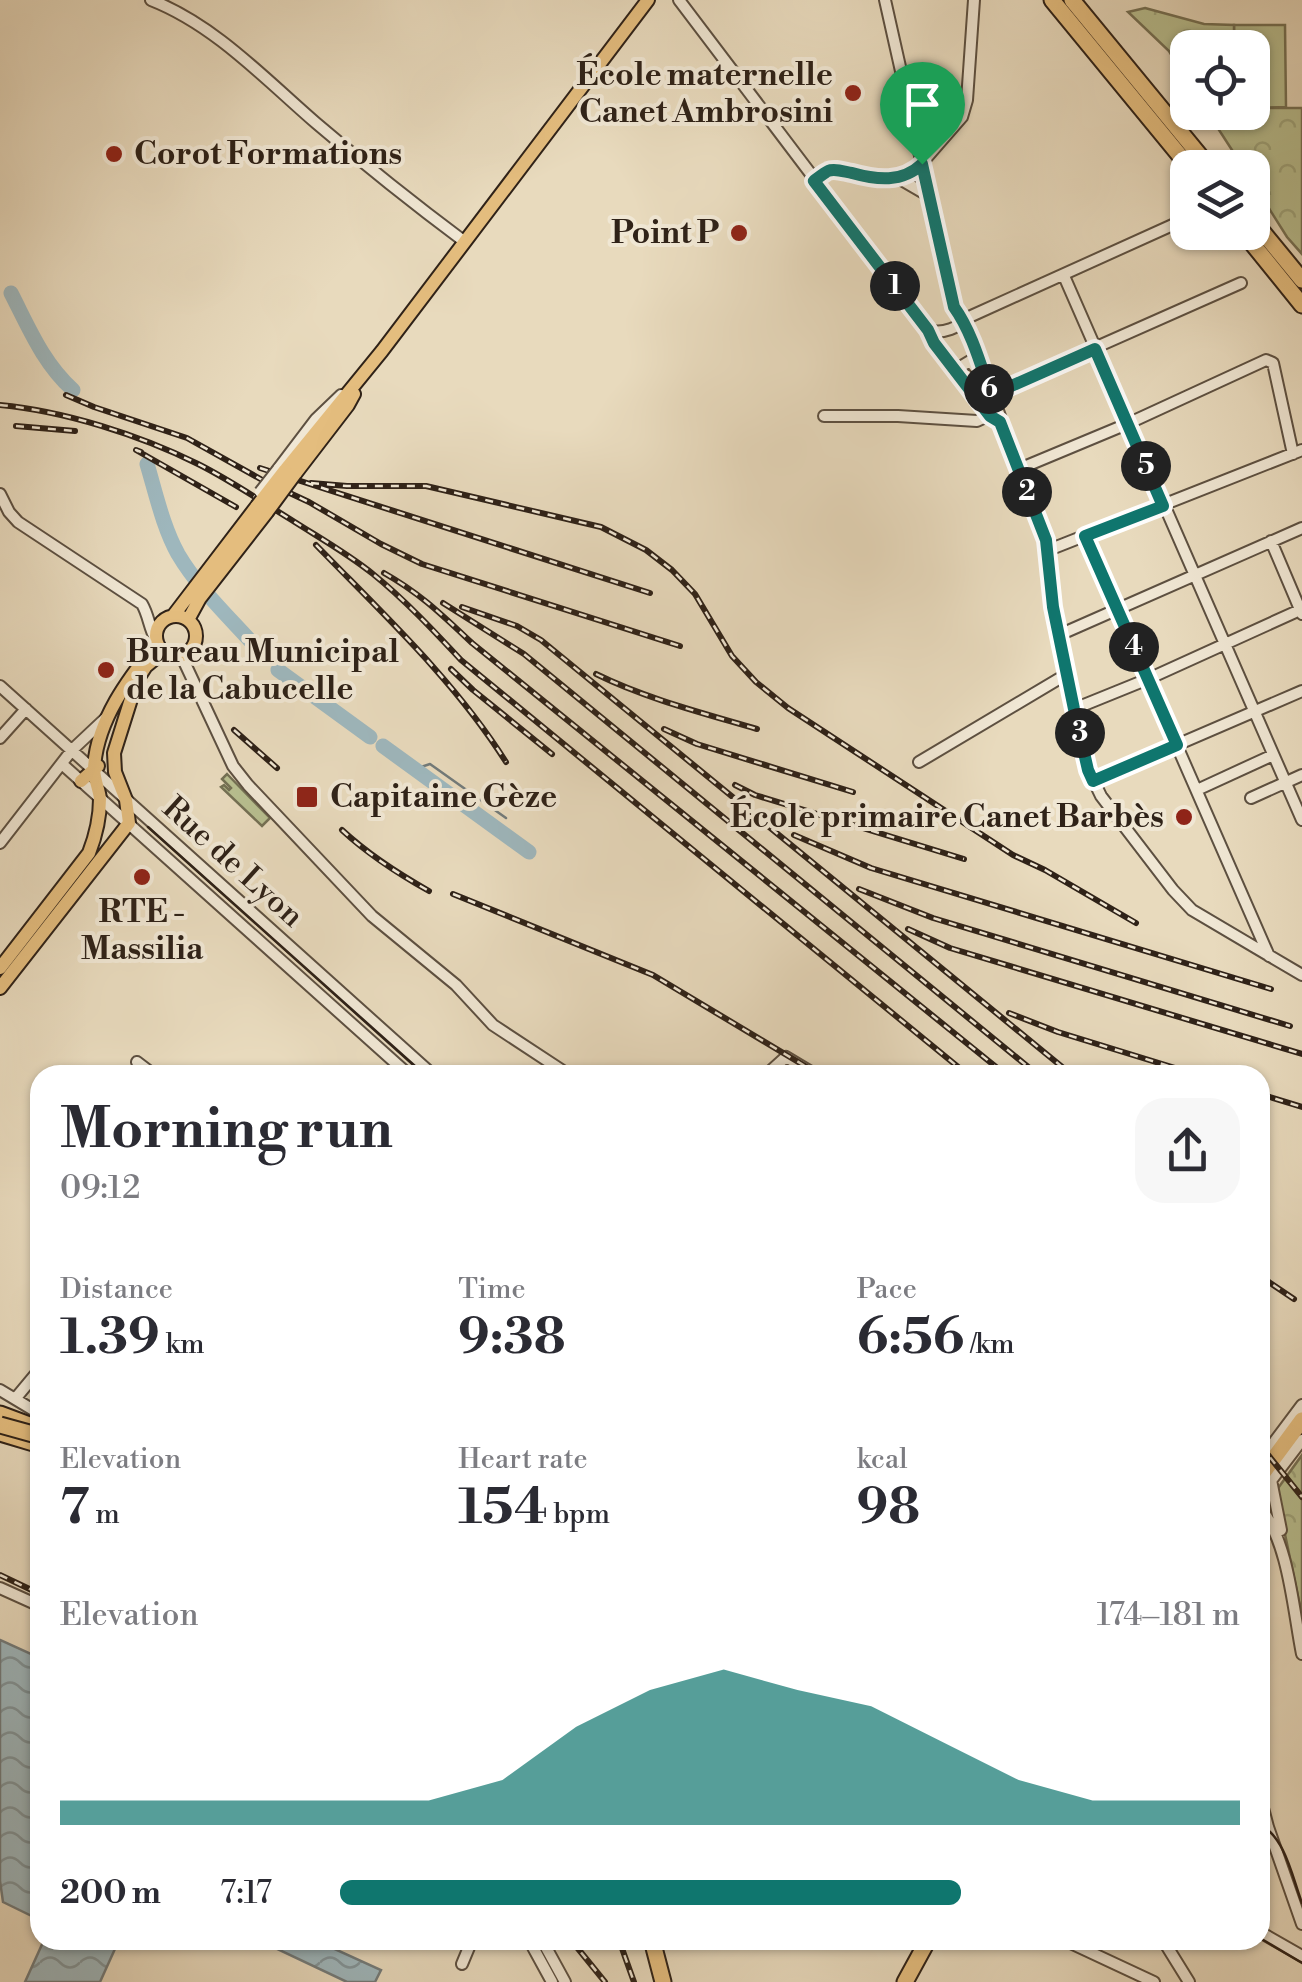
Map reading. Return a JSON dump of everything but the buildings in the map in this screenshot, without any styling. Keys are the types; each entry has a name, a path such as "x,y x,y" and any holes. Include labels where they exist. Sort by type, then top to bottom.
{"highway":[{"path":"1052,0 1175,150"},
{"path":"1072,0 1195,150"},
{"path":"1270,241 1302,280"},
{"path":"1258,250 1302,305"},
{"path":"0,1414 30,1428"},
{"path":"1270,1469 1294,1442 1302,1420"},
{"path":"0,1425 30,1431"},
{"path":"0,1434 30,1442"},
{"path":"646,1950 654,1982"},
{"path":"654,1950 662,1982"},
{"path":"905,1982 923,1950"}],"main road":[{"path":"0,988 129,822 114,754 137,680 159,645 158,626 194,591 286,471 348,406 366,370 645,2"},
{"path":"188,620 194,591"},
{"path":"159,645 170,655 180,656 196,640 188,620 174,613"},
{"path":"0,968 89,853 98,832 100,797 94,771 100,738 128,680 159,645"},
{"path":"81,782 94,771 119,735"}],"street":[{"path":"151,0 176,10 242,57 356,158 465,242"},
{"path":"678,0 995,419 1046,540 1058,635 1088,770 1101,796 1192,910 1302,975"},
{"path":"884,0 954,307 989,390 995,419"},
{"path":"814,181 834,170 870,178 898,178 922,164 962,118 967,100 974,0"},
{"path":"898,178 928,196"},
{"path":"928,330 947,330 963,324 969,317 1170,226"},
{"path":"1064,276 1302,820"},
{"path":"959,374 982,395 1242,283"},
{"path":"947,330 954,307"},
{"path":"1019,469 1266,360 1273,364 1298,452 1046,550"},
{"path":"959,374 967,361 972,362 989,390"},
{"path":"824,416 995,419"},
{"path":"0,494 18,522 142,604 159,645"},
{"path":"1058,635 1302,528"},
{"path":"1085,536 1269,956"},
{"path":"1074,709 1301,612 1271,541"},
{"path":"148,614 174,613"},
{"path":"180,656 233,766 248,785 372,916 456,985 493,1025 553,1065"},
{"path":"920,762 1067,674"},
{"name":"Rue de Lyon","path":"0,686 422,1065"},
{"path":"1093,781 1302,691"},
{"path":"0,738 26,709"},
{"path":"0,843 72,750 109,714"},
{"path":"1197,790 1273,756"},
{"name":"Rue de Lyon","path":"62,764 398,1065"},
{"path":"1251,798 1302,775"},
{"path":"777,1065 786,1057 799,1065"},
{"path":"137,1062 141,1065"},
{"path":"15,1399 30,1381"},
{"path":"0,1390 30,1408"},
{"path":"1270,1448 1302,1405"},
{"path":"1270,1502 1302,1654"},
{"path":"1270,1521 1285,1566"},
{"path":"1270,1528 1274,1526"},
{"path":"0,1588 30,1602"},
{"path":"1270,1833 1302,1924"},
{"path":"1270,1938 1302,1956"},
{"path":"462,1964 468,1950"},
{"path":"534,1950 552,1982"},
{"path":"547,1950 564,1982"},
{"path":"1085,1950 1154,1982"},
{"path":"1169,1950 1190,1982"}],"green space":[{"path":"1145,8 1204,24 1234,25 1234,30 1170,30 1170,53 1128,12"},
{"path":"1234,25 1285,25 1286,107 1270,107 1270,30 1234,30"},
{"path":"1270,108 1302,108 1302,254 1270,210 1270,150 1232,150 1219,130 1270,130"},
{"path":"227,774 270,818 262,826 221,787 231,788 222,779"},
{"path":"1302,1455 1302,1616 1276,1491"}],"water":[{"path":"0,1640 30,1654 30,1915 3,1902"},
{"path":"39,1950 114,1950 100,1982 25,1982"},
{"path":"279,1950 337,1950 381,1970 375,1982 347,1982"}],"waterway":[{"path":"11,293 45,357 73,390"},
{"path":"147,464 178,554 204,590 254,645"},
{"path":"278,670 370,737"},
{"path":"383,746 529,852"},
{"path":"406,763 421,767 430,764 506,818"}],"tram line":[{"path":"148,827 414,1065"},
{"path":"1270,1832 1282,1849 1302,1903"},
{"path":"1270,1944 1302,1963"}],"railway":[{"path":"66,395 187,438 422,564 680,646"},
{"path":"0,405 75,419 175,453 233,483 353,559 396,594 461,660 956,1065"},
{"path":"16,426 75,431"},
{"path":"141,452 136,450 236,507"},
{"path":"260,468 650,593"},
{"path":"311,483 426,486 601,527 646,550 695,594 732,656 788,708 1013,855 1136,923"},
{"path":"316,545 441,676 506,762"},
{"path":"384,573 430,605 994,1065"},
{"path":"443,603 524,654 1026,1065"},
{"path":"462,607 517,626 541,640 1060,1065"},
{"path":"451,669 552,754"},
{"path":"596,674 655,698 757,729"},
{"path":"664,729 697,744 853,792"},
{"path":"234,730 277,768"},
{"path":"735,785 755,795 964,859"},
{"path":"342,830 362,848 429,891"},
{"path":"794,835 871,868 1271,989"},
{"path":"859,889 933,918 1290,1026"},
{"path":"453,894 653,975 803,1065"},
{"path":"908,929 950,948 1302,1054"},
{"path":"1009,1013 1165,1065"},
{"path":"1270,1097 1302,1107"},
{"path":"1270,1283 1294,1299"},
{"path":"1270,1457 1302,1497"},
{"path":"0,1575 30,1589"},
{"path":"579,1950 605,1982"},
{"path":"623,1950 634,1982"}],"place":[{"name":"École maternelle Canet Ambrosini","path":"853,93"},
{"name":"Corot Formations","path":"114,154"},
{"name":"Point P","path":"739,233"},
{"name":"Bureau Municipal de la Cabucelle","path":"106,670"},
{"name":"Capitaine Gèze","path":"307,797"},
{"name":"École primaire Canet Barbès","path":"1184,817"},
{"name":"RTE - Massilia","path":"142,877"}],"route":[{"path":"922,164 954,307 991,395 1095,349 1163,506 1085,536 1177,745 1093,781 1053,607 1046,540 1000,422 990,416 814,181 834,170 870,178 898,178 922,164"}]}
